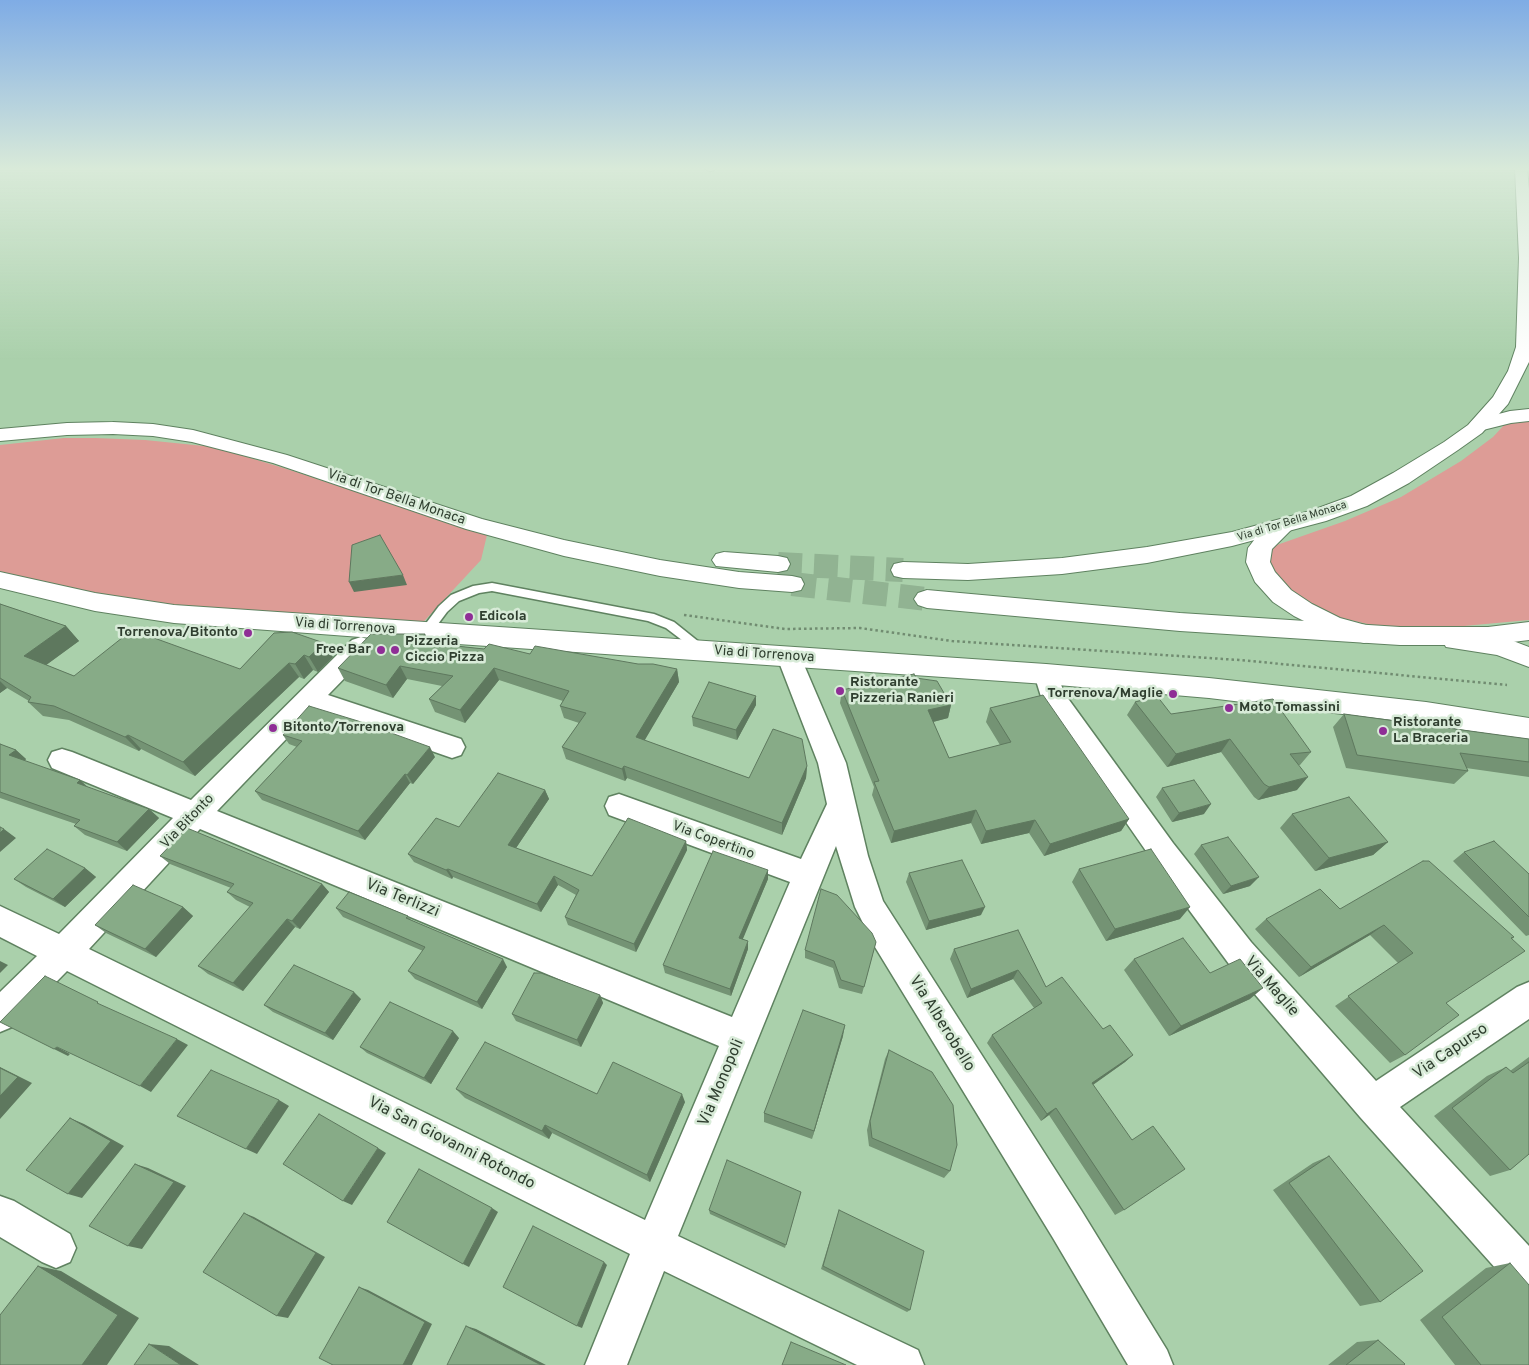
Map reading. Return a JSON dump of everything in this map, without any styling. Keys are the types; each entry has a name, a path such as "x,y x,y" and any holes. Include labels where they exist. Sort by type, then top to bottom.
{"main road":[{"name":"Via di Tor Bella Monaca","path":"903,570 976,572 1093,563 1210,544 1282,527 1332,512 1371,496 1451,446 1479,424 1501,400 1512,383 1520,365 1526,341 1525,232"},
{"path":"1479,424 1529,415"},
{"name":"Via di Tor Bella Monaca","path":"0,425 54,418 121,417 162,419 214,427 290,446 471,505 557,529 656,550 722,560 778,564"},
{"name":"Via di Tor Bella Monaca","path":"0,436 66,429 113,428 153,430 193,436 280,459 466,522 556,546 660,568 739,580 792,584"},
{"path":"1282,527 1269,536 1260,548 1258,562 1264,576 1282,596 1303,610 1331,624 1364,634"},
{"name":"Via di Torrenova","path":"0,580 81,600 138,609 377,630 1046,674 1209,688 1416,712 1529,729"},
{"path":"927,599 1180,622 1364,634 1431,637 1488,636 1529,631"},
{"path":"1431,637 1500,646 1529,657"}],"street":[{"name":"Via Bitonto","path":"0,1015 65,951 196,814 377,630"},
{"name":"Via Alberobello","path":"789,657 830,758 853,856 870,907 886,936 1093,1265 1152,1365"},
{"name":"Via Maglie","path":"1046,674 1052,696 1209,913 1240,952 1373,1104 1529,1276"},
{"path":"310,699 452,747"},
{"name":"Via Terlizzi","path":"62,760 741,1038"},
{"name":"Via Monopoli","path":"606,1365 808,875 842,803"},
{"name":"Via Copertino","path":"618,806 808,875"},
{"name":"Via San Giovanni Rotondo","path":"0,921 65,951 654,1245 903,1365"},
{"name":"Via Capurso","path":"1373,1104 1529,999"},
{"path":"0,1215 56,1248"}],"lane":[{"path":"425,633 443,609 455,598 468,591 484,587 500,588 565,602 650,616 663,621 704,652"}],"path":[{"path":"663,621 668,613 785,629 860,628 952,641 1239,660 1508,685"}],"shaded area":[{"path":"1529,417 1529,620 1453,627 1372,625 1337,617 1309,605 1273,576 1267,554 1274,546 1345,521 1401,497 1461,461 1493,437 1506,423"},
{"path":"64,438 145,440 214,447 487,535 481,560 414,632 273,622 0,580 0,445"}],"building":[{"path":"380,535 403,575 349,582 352,545"},
{"path":"0,604 66,626 24,656 74,676 132,630 240,669 274,633 292,632 324,643 309,657 304,655 295,664 289,663 183,762 128,735 125,737 54,706 28,702 31,697 0,678"},
{"path":"371,634 425,634 419,642 484,649 489,644 530,654 535,646 677,669 636,737 749,778 773,729 802,739 807,766 782,823 624,766 622,769 562,747 586,713 560,706 569,691 494,668 460,710 429,699 453,676 400,666 386,685 338,668"},
{"path":"914,674 916,678 937,681 951,705 928,710 949,758 1011,742 990,708 1043,695 1129,819 1050,844 1035,820 986,831 976,810 894,831 874,782 879,781 842,690"},
{"path":"709,682 756,696 736,730 692,717"},
{"path":"1157,696 1171,714 1273,699 1311,752 1290,754 1308,777 1269,787 1264,784 1230,739 1176,754 1135,702"},
{"path":"309,706 358,721 430,747 358,831 255,791 302,741 283,735"},
{"path":"1344,714 1529,739 1529,762 1460,753 1468,771 1357,755"},
{"path":"0,744 16,750 9,755 80,780 77,783 149,809 117,842 74,826 80,820 0,792"},
{"path":"498,773 545,790 508,845 592,876 628,818 686,841 634,944 565,917 579,890 554,876 537,904 408,854 436,818 459,827"},
{"path":"1194,780 1211,804 1179,813 1162,788"},
{"path":"1349,797 1388,842 1329,858 1292,814"},
{"path":"187,828 322,884 292,921 287,919 233,983 198,966 253,903 227,892 234,884 160,856"},
{"path":"1228,837 1259,877 1231,886 1201,845"},
{"path":"1494,841 1529,874 1529,917 1464,852"},
{"path":"47,849 85,868 53,899 14,879"},
{"path":"1151,849 1190,907 1115,929 1079,869"},
{"path":"713,851 768,870 739,938 748,941 730,989 663,965"},
{"path":"962,860 985,907 929,921 909,873"},
{"path":"1423,861 1429,861 1514,937 1511,938 1525,951 1446,1003 1459,1015 1405,1055 1348,996 1413,953 1384,925 1311,967 1266,919 1320,889 1340,909"},
{"path":"133,885 183,907 145,949 95,925"},
{"path":"821,889 837,895 872,933 876,942 864,987 841,980 834,961 805,950"},
{"path":"349,892 408,916 406,918 503,959 477,1002 408,971 425,947 336,908"},
{"path":"1018,930 1046,987 1062,977 1103,1029 1110,1025 1133,1055 1092,1083 1132,1140 1153,1126 1185,1169 1124,1210 1056,1108 1047,1114 992,1035 1042,1003 1018,970 971,989 954,949"},
{"path":"1183,938 1210,973 1240,959 1263,988 1181,1026 1134,959"},
{"path":"294,965 354,992 325,1033 264,1005"},
{"path":"534,973 541,973 600,995 577,1040 512,1014"},
{"path":"45,976 97,1003 177,1039 140,1086 57,1047 54,1049 0,1022"},
{"path":"390,1002 453,1031 424,1078 360,1047"},
{"path":"803,1010 845,1025 814,1131 764,1113"},
{"path":"485,1042 597,1094 613,1062 682,1094 647,1175 545,1125 542,1131 456,1089"},
{"path":"889,1050 932,1072 953,1105 957,1145 950,1171 872,1138 870,1121"},
{"path":"1529,1062 1529,1154 1510,1170 1452,1108 1506,1067 1513,1073"},
{"path":"0,1068 18,1077 0,1096"},
{"path":"211,1070 279,1100 246,1149 177,1116"},
{"path":"319,1114 378,1148 343,1201 283,1164"},
{"path":"70,1118 111,1141 68,1194 26,1170"},
{"path":"1329,1156 1423,1271 1380,1302 1289,1183"},
{"path":"727,1160 801,1192 786,1245 709,1210"},
{"path":"135,1164 174,1182 128,1246 89,1226"},
{"path":"419,1169 492,1208 463,1264 387,1222"},
{"path":"839,1210 924,1251 910,1310 823,1266"},
{"path":"244,1213 316,1253 277,1316 203,1272"},
{"path":"533,1226 604,1262 577,1326 503,1287"},
{"path":"1510,1263 1529,1285 1529,1365 1481,1365 1442,1317"},
{"path":"38,1266 118,1315 82,1365 0,1365 0,1315"},
{"path":"359,1287 425,1322 403,1365 333,1365 319,1358"},
{"path":"466,1326 541,1365 447,1365"},
{"path":"1378,1340 1405,1364 1346,1365"},
{"path":"791,1342 846,1365 782,1365"},
{"path":"149,1344 181,1365 134,1365"}],"tunnel":[{"path":"778,564 903,570"},
{"path":"792,584 927,599"}],"place":[{"name":"Edicola","path":"469,617"},
{"name":"Torrenova/Bitonto","path":"248,633"},
{"name":"Free Bar","path":"381,650"},
{"name":"Pizzeria Ciccio Pizza","path":"395,650"},
{"name":"Ristorante Pizzeria Ranieri","path":"840,691"},
{"name":"Torrenova/Maglie","path":"1173,694"},
{"name":"Moto Tomassini","path":"1229,708"},
{"name":"Bitonto/Torrenova","path":"273,728"},
{"name":"Ristorante La Braceria","path":"1383,731"}]}
